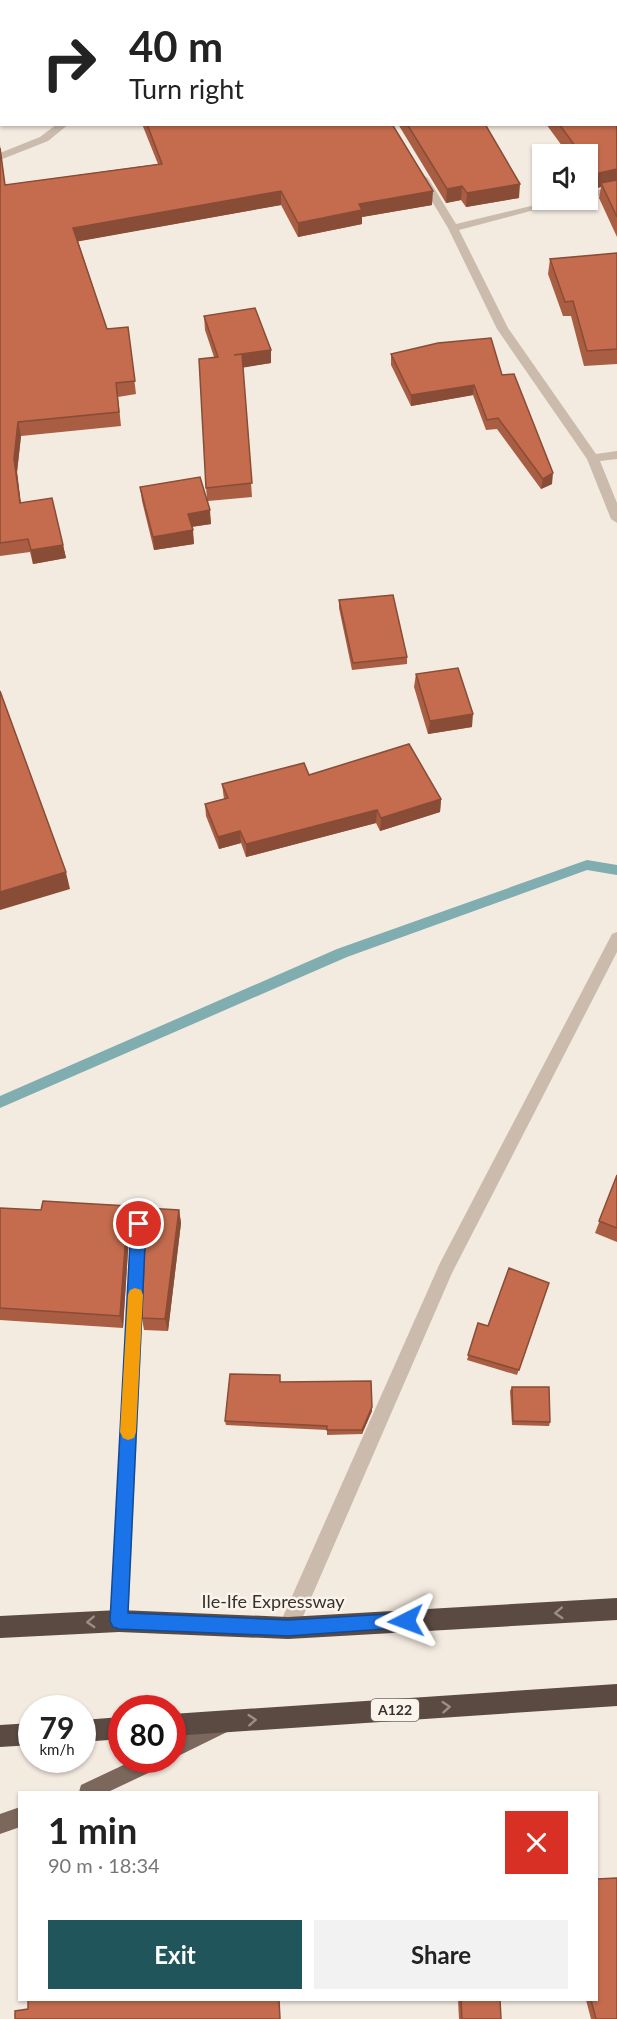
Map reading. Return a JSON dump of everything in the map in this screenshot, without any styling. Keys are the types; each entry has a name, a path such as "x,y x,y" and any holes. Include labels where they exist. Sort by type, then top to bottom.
{"highway":[{"name":"Ile-Ife Expressway","path":"0,1627 119,1621 288,1628 617,1609"},
{"name":"A122","path":"186,1724 617,1695"},
{"path":"0,1736 18,1735"}],"main road":[{"path":"186,1743 225,1722"},
{"path":"90,1791 127,1773"},
{"path":"0,1824 18,1818"}],"street":[{"path":"0,157 44,139 61,126"},
{"path":"419,172 453,228 503,329 593,458 617,519"},
{"path":"598,193 617,189"},
{"path":"453,228 532,209"},
{"path":"593,458 617,454"},
{"path":"288,1628 446,1268 617,938"},
{"path":"119,1621 139,1224"}],"building":[{"path":"148,126 393,126 433,191 359,204 362,210 298,223 281,191 73,228 107,329 128,327 135,381 116,383 119,412 18,422 14,459 20,503 52,498 63,545 31,550 28,539 0,543 0,148 5,185 162,164"},
{"path":"408,126 486,126 520,184 467,193 462,186 447,189"},
{"path":"560,126 617,126 617,169 598,173 598,144 574,144"},
{"path":"617,180 617,217 601,183"},
{"path":"617,253 617,349 587,351 573,301 565,302 550,259"},
{"path":"255,308 271,350 234,355 242,354 252,483 206,488 199,359 218,357 204,316"},
{"path":"491,338 502,375 514,374 553,473 543,479 498,418 487,420 474,385 411,395 391,354 438,343"},
{"path":"200,477 210,510 188,514 193,530 153,537 140,487"},
{"path":"393,595 407,657 353,663 339,600"},
{"path":"458,668 473,714 430,721 416,674"},
{"path":"0,691 66,872 0,892"},
{"path":"409,744 441,799 381,818 377,810 246,844 240,831 218,837 205,804 228,798 222,784 304,763 309,775"},
{"path":"617,1175 617,1228 599,1221"},
{"path":"43,1201 128,1206 120,1316 0,1308 0,1208 41,1210"},
{"path":"146,1208 179,1210 165,1319 142,1318"},
{"path":"509,1268 549,1283 519,1370 468,1355 478,1323 488,1326"},
{"path":"230,1374 280,1375 280,1382 371,1381 372,1407 362,1430 327,1430 327,1426 225,1421"},
{"path":"512,1387 549,1387 550,1422 513,1421"},
{"path":"617,1878 617,2019 596,2019 591,2001 598,2001 598,1879"},
{"path":"28,2001 279,2001 280,2019 15,2019 15,2011 28,2009"},
{"path":"461,2001 500,2001 501,2019 462,2019"}],"waterway":[{"path":"0,1102 342,953 587,865 617,870"}],"slow traffic":[{"path":"128,1432 135,1295"}],"route":[{"path":"139,1224 119,1621 288,1628 406,1621"}]}
